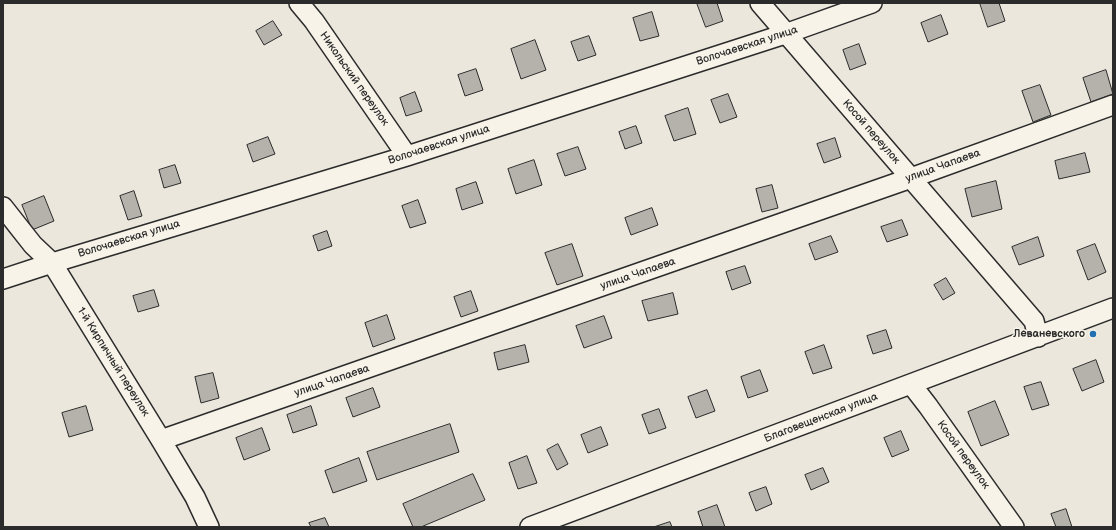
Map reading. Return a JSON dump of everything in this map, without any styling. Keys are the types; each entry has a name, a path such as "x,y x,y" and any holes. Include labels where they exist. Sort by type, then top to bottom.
{"street":[{"name":"Никольский переулок","path":"299,3 314,21 407,156"},
{"name":"Косой переулок","path":"760,3 1034,321 1038,337"},
{"name":"Волочаевская улица","path":"3,279 407,156 786,34 872,3"},
{"name":"улица Чапаева","path":"161,440 911,178 1113,105"},
{"name":"1-й Кирпичный переулок","path":"3,206 33,245 52,263 195,497 209,527"},
{"name":"Благовещенская улица","path":"530,527 1113,308"},
{"name":"Косой переулок","path":"911,384 1014,527"}],"building":[{"path":"697,3 717,3 723,21 706,27"},
{"path":"980,3 999,3 1005,21 988,27"},
{"path":"652,12 659,36 640,41 633,18"},
{"path":"941,15 948,34 928,42 921,23"},
{"path":"273,21 282,35 264,45 256,31"},
{"path":"589,36 596,55 578,61 571,42"},
{"path":"535,40 546,70 521,79 511,49"},
{"path":"859,44 866,64 850,70 843,50"},
{"path":"476,69 483,90 465,96 458,75"},
{"path":"1106,70 1113,94 1091,102 1083,78"},
{"path":"1040,85 1051,115 1033,122 1022,91"},
{"path":"415,92 422,111 406,116 400,98"},
{"path":"728,94 737,117 720,123 711,100"},
{"path":"688,108 696,134 674,141 665,116"},
{"path":"636,126 642,143 625,149 619,132"},
{"path":"268,137 275,154 253,162 247,145"},
{"path":"835,138 841,157 824,163 817,144"},
{"path":"578,147 586,169 565,176 557,154"},
{"path":"1085,153 1090,172 1059,179 1055,161"},
{"path":"534,160 542,185 516,194 508,169"},
{"path":"175,165 181,183 164,188 159,170"},
{"path":"996,181 1002,209 972,217 965,189"},
{"path":"476,182 483,203 462,210 456,189"},
{"path":"772,185 778,208 762,212 756,189"},
{"path":"134,191 142,216 128,220 120,196"},
{"path":"44,196 54,221 32,230 22,205"},
{"path":"418,200 426,223 410,228 402,206"},
{"path":"652,208 658,225 631,235 625,218"},
{"path":"902,220 908,235 887,242 881,227"},
{"path":"327,231 332,246 318,251 313,236"},
{"path":"831,236 838,252 815,260 809,244"},
{"path":"1038,237 1044,256 1019,265 1012,247"},
{"path":"572,244 583,276 557,285 545,253"},
{"path":"1095,244 1106,272 1088,280 1077,251"},
{"path":"745,266 751,283 732,290 726,272"},
{"path":"946,278 955,293 943,300 934,285"},
{"path":"154,290 159,306 138,312 133,296"},
{"path":"471,291 478,311 461,317 454,297"},
{"path":"673,293 678,314 648,321 642,301"},
{"path":"387,315 395,339 373,347 365,323"},
{"path":"604,316 612,338 584,348 576,326"},
{"path":"886,330 892,348 873,354 867,336"},
{"path":"525,345 529,362 498,370 494,353"},
{"path":"824,345 832,368 813,374 805,352"},
{"path":"1096,360 1104,382 1082,391 1073,369"},
{"path":"760,370 768,391 748,398 741,377"},
{"path":"213,373 219,398 201,403 195,377"},
{"path":"1041,382 1049,405 1032,410 1024,387"},
{"path":"373,388 380,407 353,417 346,398"},
{"path":"707,390 715,411 696,418 688,397"},
{"path":"995,401 1009,435 981,446 968,412"},
{"path":"86,406 93,430 69,437 62,413"},
{"path":"311,406 317,425 293,433 287,415"},
{"path":"659,409 666,428 649,434 642,415"},
{"path":"450,424 459,452 377,480 367,452"},
{"path":"601,427 608,445 588,453 581,435"},
{"path":"262,428 270,450 244,460 236,438"},
{"path":"901,431 909,450 892,457 884,438"},
{"path":"558,444 568,464 557,470 547,450"},
{"path":"527,456 537,483 518,489 509,463"},
{"path":"359,458 367,481 333,493 325,471"},
{"path":"823,468 829,482 811,490 805,475"},
{"path":"473,474 485,500 421,527 413,527 403,504"},
{"path":"766,487 772,504 756,511 749,493"},
{"path":"717,505 725,527 703,527 698,512"},
{"path":"1066,509 1072,527 1056,527 1051,514"},
{"path":"325,518 329,527 311,527 309,523"},
{"path":"670,522 672,527 654,527"}],"place":[{"name":"Леваневского","path":"1093,334"}]}
